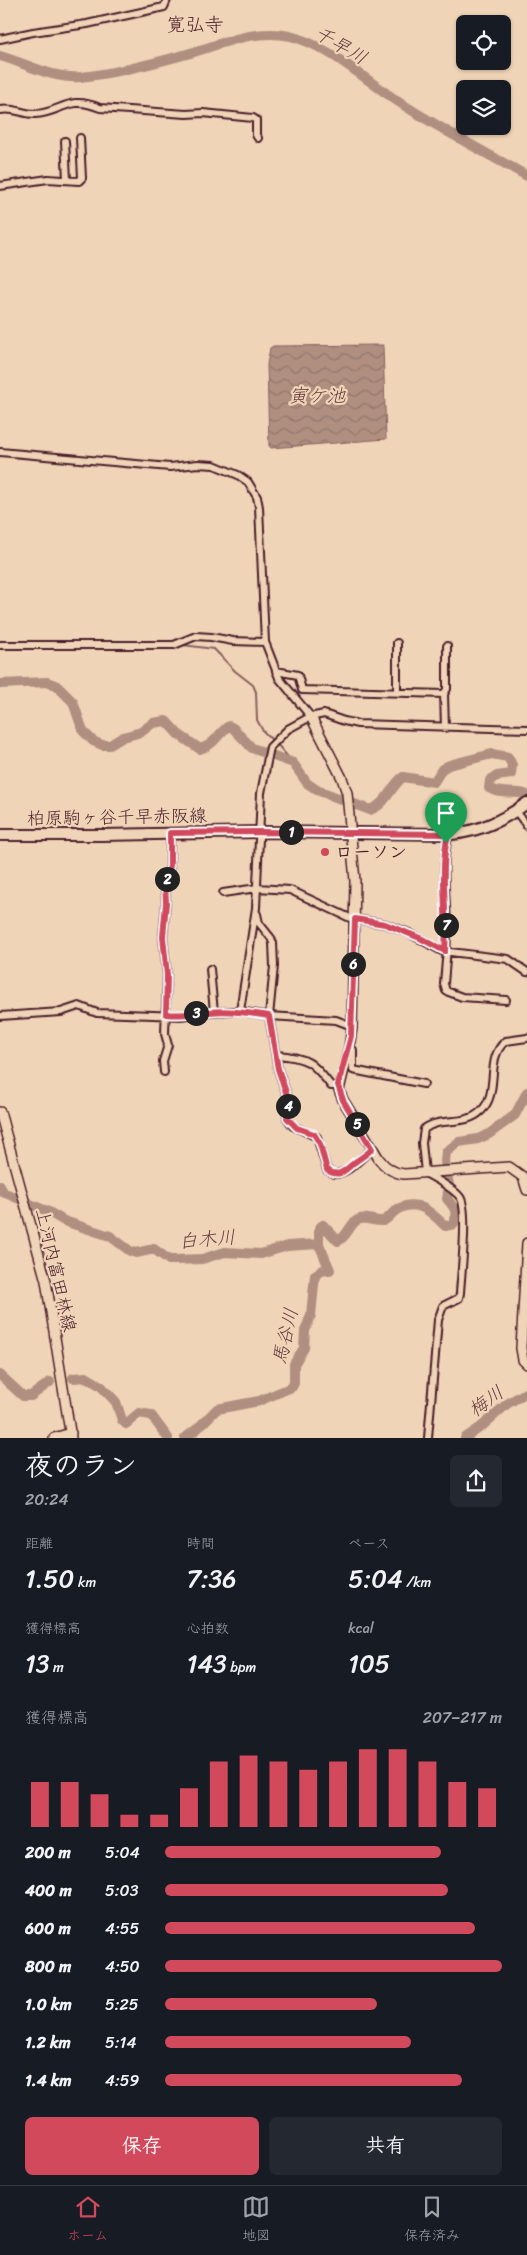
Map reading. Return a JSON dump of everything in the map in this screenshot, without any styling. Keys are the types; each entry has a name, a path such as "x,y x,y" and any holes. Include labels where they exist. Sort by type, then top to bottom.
{"main road":[{"name":"柏原駒ヶ谷千早赤阪線","path":"0,835 260,832 448,834 469,832 483,828 516,811 527,803"}],"street":[{"path":"0,39 87,24 164,7 167,0"},
{"path":"0,110 16,109 26,113 38,114 78,103 92,104 100,108 186,114 204,113 253,118 256,120 256,135 258,138"},
{"path":"0,186 48,179 79,181 82,178 80,138"},
{"path":"65,141 67,179"},
{"path":"0,452 170,467 208,464 238,475 253,488 258,502 265,642 276,671 311,716 345,785 349,802 355,881 355,919 352,1026 349,1048 338,1086 343,1100 372,1149 383,1164 395,1172 404,1174 509,1167 523,1177 527,1190"},
{"path":"0,645 174,645 196,636 234,641 265,642"},
{"path":"397,643 397,692"},
{"path":"445,728 444,694 447,688 447,646"},
{"path":"276,671 298,675 302,690 444,694"},
{"path":"240,1012 256,908 261,793 267,755 270,747 288,729 311,716 324,714 344,722 358,724 527,729"},
{"path":"516,811 527,826"},
{"path":"164,1072 163,1061 168,1045 165,1034 167,975 163,937 166,903 165,883 170,866 170,833"},
{"path":"448,834 444,883 447,929 444,984 446,991 462,997 506,1000"},
{"path":"223,893 257,888 295,891 355,919 385,924 420,938 445,951 508,960 527,972"},
{"path":"256,908 260,923 273,944 274,966 269,1016 276,1056 289,1101 287,1118 293,1126 317,1137 327,1170 334,1174 347,1171 372,1149"},
{"path":"210,970 214,1012"},
{"path":"0,1016 61,1012 79,1006 97,1013 181,1016 214,1012 240,1012 269,1016 336,1020 352,1026"},
{"path":"425,1173 422,1143 424,1129 431,1123 472,1118 482,1110 489,1100 493,1066 498,1049 506,1041 527,1038"},
{"path":"349,1048 353,1050 353,1070 424,1084"},
{"path":"276,1056 295,1056 315,1065 331,1086 338,1086"},
{"name":"上河内富田林線","path":"0,1112 46,1282 71,1435"},
{"path":"425,1173 455,1192 460,1198 464,1211 460,1293 459,1298 443,1306 438,1320 428,1438"},
{"path":"527,1243 522,1302 521,1355 527,1364"},
{"path":"54,1438 71,1435"}],"water":[{"name":"寅ケ池","path":"383,345 386,439 271,448 269,446 267,364 270,348 273,346"}],"waterway":[{"name":"千早川","path":"0,56 59,76 80,77 148,64 250,36 264,34 290,36 304,40 332,55 384,92 444,130 527,176"},
{"path":"183,645 214,649 235,671 253,685 256,692 257,720 263,731 273,741"},
{"path":"0,684 47,682 57,686 73,702 83,731 93,741 102,745 110,745 123,737 141,732 153,723 166,721 178,734 200,749 213,742 229,726 252,748 293,763 307,783 317,790 370,810 381,804 403,777 434,782 442,769 449,765 492,754 508,757 512,765 511,774 497,776 490,780 489,788 502,792 525,794"},
{"path":"277,744 293,763"},
{"path":"185,1438 217,1409 259,1401 292,1387 294,1383 294,1364 304,1348 305,1331 311,1315 315,1275 323,1270 330,1270 319,1244 319,1228 323,1225 338,1241 344,1237 359,1219 383,1221 398,1209 412,1205 424,1208 445,1226 454,1224 455,1210 447,1199 449,1185 445,1161 446,1152 459,1142 478,1139 489,1134 515,1115 527,1092"},
{"name":"白木川","path":"0,1185 3,1192 49,1212 64,1221 110,1236 130,1251 136,1253 154,1249 169,1260 202,1259 225,1252 261,1254 287,1246 319,1244"},
{"name":"馬谷川","path":"0,1375 23,1396 31,1396 50,1382"},
{"name":"馬谷川","path":"73,1378 86,1377 101,1386 116,1402 122,1420 126,1424 139,1413 151,1415 168,1438"},
{"name":"梅川","path":"465,1438 481,1427 507,1404 527,1392"}],"place":[{"name":"ローソン","path":"325,852"}],"district":[{"name":"寛弘寺","path":"195,24"}],"route":[{"path":"170,833 448,834 446,843 444,883 447,929 445,951 409,933 385,924 355,919 352,1028 349,1050 338,1085 343,1100 372,1149 347,1171 334,1174 327,1170 317,1137 293,1126 287,1118 288,1095 278,1069 269,1016 240,1012 209,1012 181,1016 166,1014 167,975 163,937 166,903 165,883 170,866 170,833"}]}
